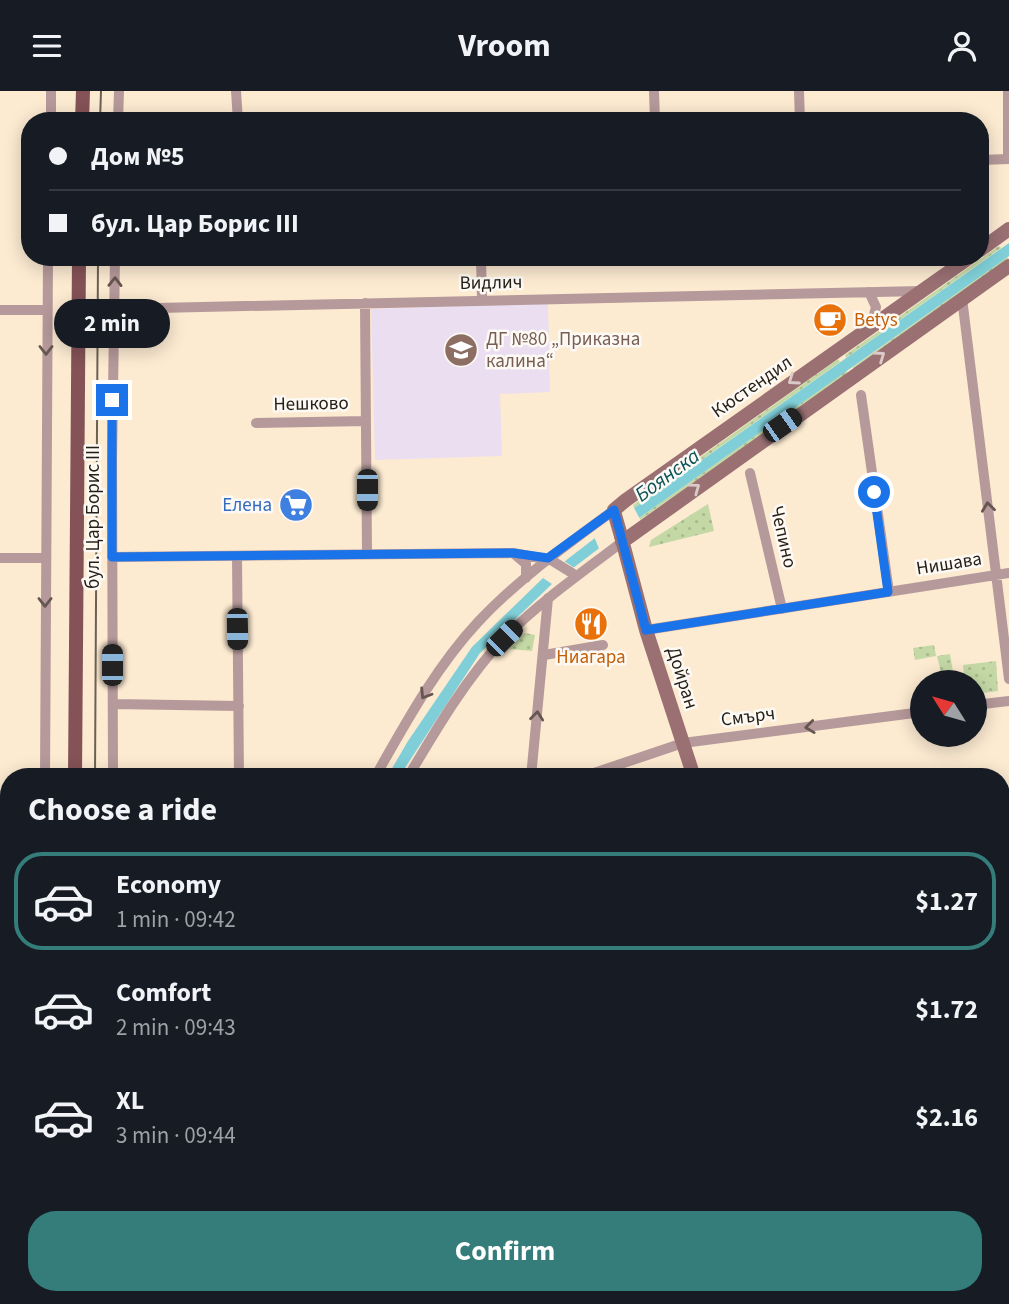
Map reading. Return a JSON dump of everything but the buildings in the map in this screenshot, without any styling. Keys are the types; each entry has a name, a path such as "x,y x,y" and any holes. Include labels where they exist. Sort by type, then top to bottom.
{"main road":[{"path":"82,91 82,112"},
{"name":"бул. Цар Борис III","path":"75,768 79,266"}],"street":[{"path":"51,91 51,112"},
{"path":"118,112 119,91"},
{"path":"236,91 237,112"},
{"path":"654,91 655,112"},
{"path":"799,91 800,112"},
{"path":"989,160 1008,159 1008,91"},
{"path":"989,243 1009,229"},
{"path":"45,768 48,266"},
{"name":"бул. Цар Борис III","path":"113,768 115,266"},
{"path":"481,266 482,300"},
{"name":"Кюстендил","path":"380,768 434,680 464,638 526,578 958,266"},
{"path":"414,768 469,681 504,638 575,575 1009,266"},
{"name":"Видлич","path":"114,309 923,291"},
{"path":"869,292 876,307 871,327"},
{"path":"962,298 1009,679"},
{"path":"365,303 367,554"},
{"path":"0,310 47,310"},
{"path":"861,395 888,592"},
{"name":"Нешково","path":"256,423 366,421"},
{"name":"Чепино","path":"750,473 782,609"},
{"name":"Дойран","path":"614,512 646,630 691,768"},
{"path":"112,557 513,553 550,559 575,575"},
{"path":"513,553 526,564 526,578"},
{"path":"237,556 239,768"},
{"path":"0,558 46,558"},
{"name":"Нишава","path":"646,630 1009,573"},
{"path":"532,768 548,599"},
{"path":"544,656 603,645"},
{"path":"987,704 1009,701"},
{"path":"113,704 239,706"},
{"name":"Смърч","path":"609,768 683,743 910,714"}],"shaded area":[{"name":"ДГ №80 „Приказна калина“","path":"548,303 550,392 500,394 502,456 375,460 371,309"}],"green space":[{"path":"999,246 1001,248 989,257 989,253"},
{"path":"1007,257 1009,260 854,370 853,367"},
{"path":"971,266 976,266 846,358 845,355"},
{"path":"838,359 840,362 634,508 633,505"},
{"path":"846,371 849,374 640,520 639,518"},
{"path":"708,504 714,531 649,547 651,540"},
{"path":"525,633 535,635 532,651 509,649"},
{"path":"934,645 936,656 915,660 913,648"},
{"path":"950,654 953,670 940,670 937,656"},
{"path":"996,661 998,691 987,692 987,670 964,670 963,665"}],"water":[{"path":"1009,243 1009,256 639,518 552,584 480,653 405,768 392,768 472,647 543,578 634,508 976,266 989,266 989,257"}],"pier":[{"path":"632,504 641,521 600,551 593,534"},
{"path":"561,559 576,569 555,586 540,576"}],"tram line":[{"path":"100,112 101,91"},
{"path":"95,768 98,266"}],"place":[{"name":"Betys","path":"830,320"},
{"name":"ДГ №80 „Приказна калина“","path":"461,350"},
{"name":"Елена","path":"296,505"},
{"name":"Ниагара","path":"591,624"}],"route":[{"path":"112,400 112,557 513,553 548,558 614,510 646,630 888,592 874,492"}],"water label":[{"name":"Боянска","path":"667,475"}]}
